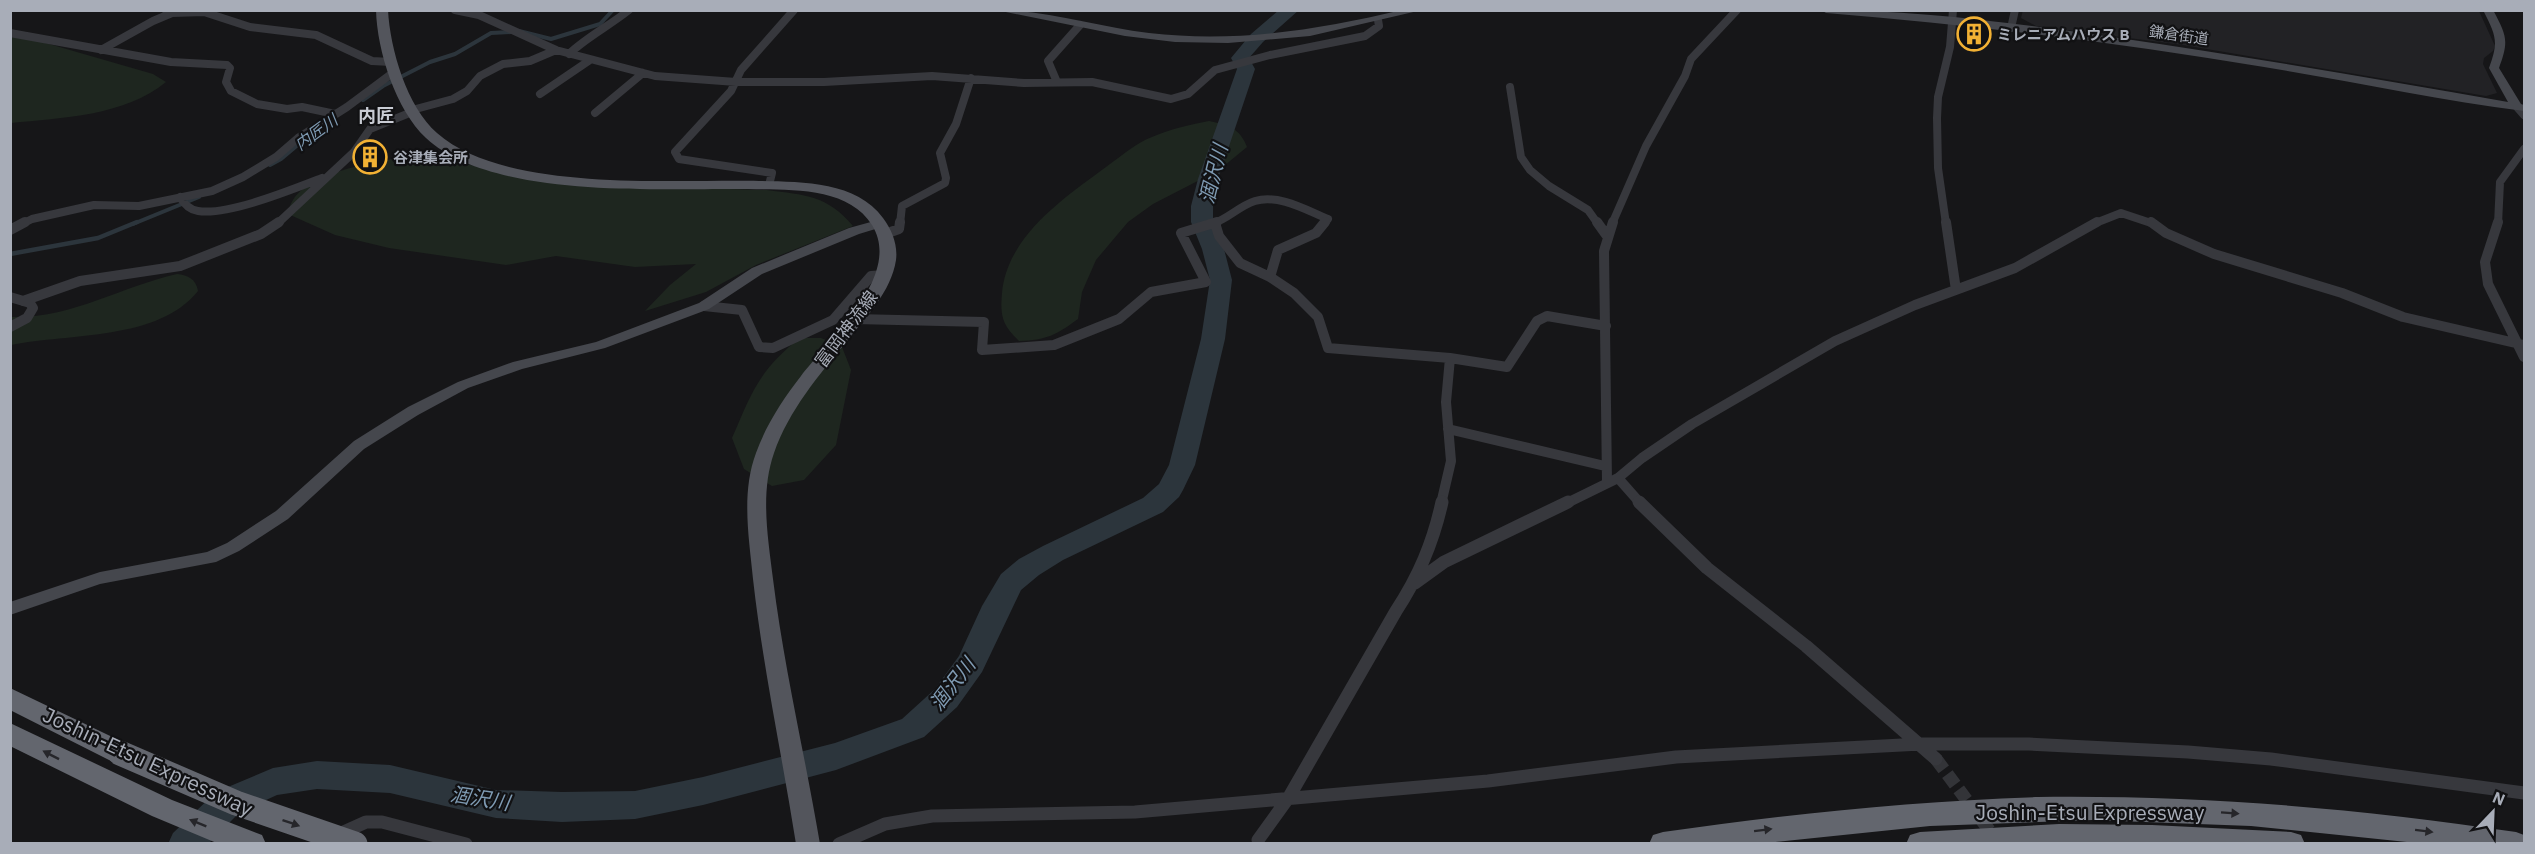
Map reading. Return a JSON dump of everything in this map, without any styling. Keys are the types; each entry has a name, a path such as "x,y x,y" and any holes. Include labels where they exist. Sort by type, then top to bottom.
{"highway":[{"name":"Joshin-Etsu Expressway","path":"10,698 189,785 258,812 355,843"},
{"name":"Joshin-Etsu Expressway","path":"10,734 162,808 252,843"},
{"name":"Joshin-Etsu Expressway","path":"1663,843 1806,824 1902,815 2093,808 2286,817 2383,826 2516,843"},
{"name":"Joshin-Etsu Expressway","path":"1920,843 2018,836 2116,836 2291,843"}],"main road":[{"path":"382,10 385,39 393,67 412,111 436,140 482,164 556,179 620,183 769,185 827,191 844,197 872,214 882,229"},
{"name":"富岡神流線","path":"808,841 767,622 758,522 758,479 765,454 778,424 797,393 873,298 889,258 882,229"}],"street":[{"path":"455,10 479,13 569,54 643,73 692,80 824,82 902,76 971,78 1024,83 1092,82 1155,98 1171,99 1188,94 1215,70 1270,55 1365,36 1379,26 1378,20"},
{"path":"569,54 584,40 604,30 629,10"},
{"path":"769,185 772,173 679,159 675,152 731,91 741,70 794,10"},
{"path":"1000,10 1163,38 1202,40 1297,35 1378,20 1417,10"},
{"path":"1737,10 1691,59 1685,76 1646,146 1607,236 1604,251 1605,466 1613,480 1634,497 1707,568 1806,646 1922,744 1936,759"},
{"path":"1953,10 1954,22 1938,97 1937,118 1938,168 1956,290"},
{"path":"2011,28 2015,10"},
{"path":"2488,10 2500,33 2502,46 2494,68 2522,110"},
{"name":"鎌倉街道","path":"1829,11 2011,28 2191,51 2522,110"},
{"path":"10,222 94,205 139,206 212,191 243,177 276,157 298,138 335,114 393,67 365,59 316,35 250,27 204,12 169,12 151,20 122,41 99,51"},
{"path":"1057,82 1048,61 1080,25"},
{"path":"10,33 165,63 197,66 226,65 230,68 226,82 231,91 257,104 287,109 302,107 335,114"},
{"path":"23,301 80,281 180,266 239,243 277,224 354,152 370,129 412,111 453,99 467,91 480,76 502,64 530,61 556,50"},
{"path":"540,94 590,60"},
{"path":"595,113 643,73"},
{"path":"10,609 100,578 210,558 233,547 282,515 358,445 413,411 453,390 518,364 600,345 704,306 757,271 854,231 899,229 902,206 945,183 946,178 940,153 956,124 971,78"},
{"path":"1510,87 1521,157 1530,170 1549,186 1588,210 1607,236"},
{"path":"2524,149 2500,182 2499,220 2485,262 2487,284 2520,344 2524,357"},
{"path":"180,197 190,208 199,211 215,210 243,204 329,175"},
{"path":"855,320 984,322 982,350 1054,345 1119,319 1150,292 1206,282 1181,233 1215,223 1255,201 1286,201 1328,219 1316,233 1278,250 1270,277"},
{"path":"1258,840 1289,797 1396,611 1415,584 1444,561 1613,480 1692,424 1834,340 1915,305 2022,264 2093,224 2121,213 2151,222 2166,233 2214,254 2342,293 2403,317 2520,344"},
{"path":"10,230 32,219"},
{"path":"1215,223 1219,236 1240,263 1270,277 1294,293 1318,316 1328,348 1450,358 1507,367 1537,321 1547,316 1606,326"},
{"path":"704,306 742,310 759,347 773,348 833,320 871,276 884,275"},
{"path":"10,297 31,304 33,311 27,318 10,327"},
{"path":"1415,584 1440,510 1451,461 1446,402 1450,358"},
{"path":"1448,429 1605,466"},
{"path":"839,843 885,824 932,816 1135,812 1488,781 1676,757 1922,744 2029,744 2188,752 2304,763 2524,793"},
{"path":"329,843 335,836 366,822 382,822 466,843"}],"shaded area":[{"path":"2023,10 2479,11 2495,46 2493,51 2484,58 2483,64 2497,93 2486,96 2183,45 2036,26 2021,18"},
{"path":"11,33 153,74 166,82 132,102 112,109 71,117 11,123"},
{"path":"1209,121 1237,131 1247,147 1219,170 1153,204 1128,222 1096,260 1082,292 1078,319 1051,336 1019,341 1003,320 1001,301 1006,272 1026,236 1056,205 1134,146 1166,132"},
{"path":"425,154 459,163 592,185 767,190 793,193 824,202 853,226 756,265 706,292 645,311 670,285 696,264 635,267 556,256 506,265 389,248 335,235 288,214 293,200 303,189 317,180 353,167"},
{"path":"177,274 191,278 198,291 181,307 160,319 112,332 11,345 11,317 54,313 74,308"},
{"path":"800,338 821,338 842,347 851,370 836,445 804,480 772,486 744,469 732,438 758,383 775,361"}],"waterway":[{"name":"内匠川","path":"519,31 551,39 600,24 613,10"},
{"name":"涸沢川","path":"185,844 228,802 273,782 317,775 390,779 496,804 562,807 635,805 703,791 836,756 913,728 946,698 971,663 997,606 1011,582 1029,567 1053,553 1153,505 1170,490 1182,465 1213,339 1221,280 1213,249 1202,222 1202,206 1208,179 1246,69 1240,58 1257,38 1291,10"},
{"name":"内匠川","path":"363,100 383,86 430,62 455,54 491,33 511,32"},
{"name":"内匠川","path":"270,165 281,159 306,138"},
{"name":"内匠川","path":"133,224 199,197"},
{"name":"内匠川","path":"10,254 98,238 137,222"}],"tunnel":[{"path":"1936,759 1995,838"}],"place":[{"name":"ミレニアムハウス B","path":"1974,34"},
{"name":"谷津集会所","path":"370,157"}],"district":[{"name":"内匠","path":"376,115"}]}
